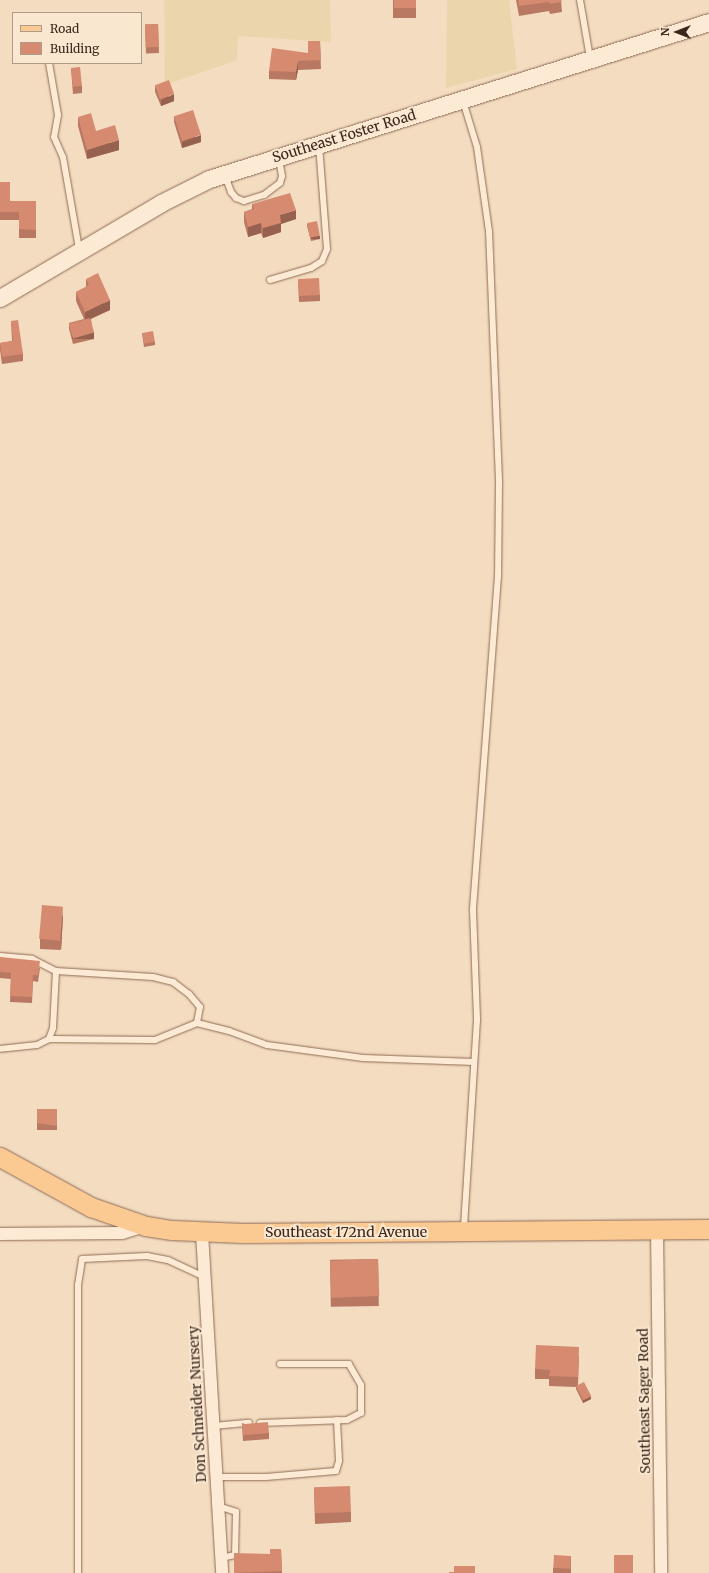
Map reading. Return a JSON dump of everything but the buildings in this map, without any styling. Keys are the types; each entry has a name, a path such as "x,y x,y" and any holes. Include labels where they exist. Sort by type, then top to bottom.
{"main road":[{"name":"Southeast Foster Road","path":"0,298 161,203 224,174 709,22"},
{"name":"Southeast 172nd Avenue","path":"0,1157 91,1207 146,1226 202,1233 709,1229"}],"street":[{"path":"0,1234 122,1233 146,1226"},
{"name":"Southeast Sager Road","path":"657,1229 661,1573"},
{"name":"Don Schneider Nursery","path":"202,1233 222,1573"}],"lane":[{"path":"580,0 591,60"},
{"path":"49,64 58,115 54,137 63,157 79,252"},
{"path":"462,100 477,147 489,231 499,484 498,576 473,910 477,1020 464,1231"},
{"path":"270,280 312,268 322,261 328,249 319,143"},
{"path":"224,174 231,192 236,198 244,201 264,195 280,183 282,176 279,156"},
{"path":"0,956 32,958 56,972 153,977 173,982 189,994 200,1007 197,1023"},
{"path":"49,1038 53,1028 56,972"},
{"path":"0,1049 37,1045 49,1038 156,1040 197,1023 229,1030 267,1045 363,1058 474,1062"},
{"path":"78,1573 78,1285 82,1259 147,1256 168,1260 204,1277"},
{"path":"213,1426 347,1420 361,1413 361,1385 349,1364 280,1364"},
{"path":"216,1477 266,1477 336,1471 339,1461 337,1420"},
{"path":"218,1506 236,1512 235,1555 221,1558"}],"shaded area":[{"path":"164,0 330,0 331,42 238,36 237,60 165,85"},
{"path":"447,0 509,0 517,69 446,88"}]}
